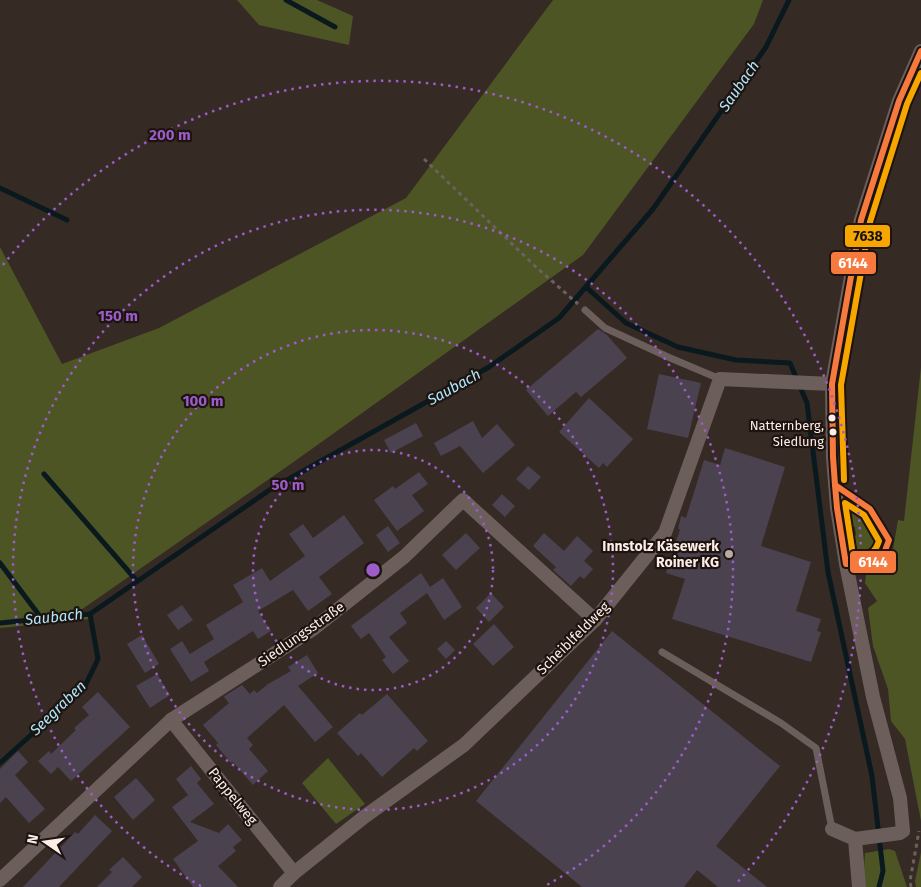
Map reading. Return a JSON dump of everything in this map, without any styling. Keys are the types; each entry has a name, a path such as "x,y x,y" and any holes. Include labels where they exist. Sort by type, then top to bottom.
{"street":[{"path":"832,829 855,839 903,832 900,798 873,697 846,564 832,457 832,384 861,220 899,101 921,51"},
{"path":"720,379 832,384"},
{"name":"Scheiblfeldweg","path":"280,887 294,873 364,817 464,745 595,620 665,533 720,379"},
{"name":"Siedlungsstraße","path":"0,880 171,720 313,629 404,558 463,500 595,620"},
{"name":"Pappelweg","path":"171,720 294,873"},
{"path":"855,839 859,887"}],"lane":[{"path":"585,310 605,328 720,379"},
{"path":"835,485 870,509 888,540 883,556 869,564 846,564"},
{"path":"662,652 781,724 816,748 832,829"}],"path":[{"path":"424,158 536,266 585,310"}],"green space":[{"path":"237,0 317,0 353,16 349,45 259,25"},
{"path":"553,0 763,0 754,24 583,255 295,461 81,610 90,619 0,628 0,247 62,364 159,328 406,198"},
{"path":"921,367 921,821 905,739 891,721 888,689 873,646 868,608 877,601 865,583 866,575 885,571 892,555 898,520 904,521"},
{"path":"853,508 877,532 880,538 883,551 877,557 861,555 855,551 853,538 856,535 855,527 851,527 848,510"},
{"path":"328,758 365,804 336,824 302,783"},
{"path":"889,849 895,851 907,887 863,887 865,853"},
{"path":"921,852 921,887 916,887 915,881"}],"building":[{"path":"598,329 607,335 627,358 581,397 576,392 548,416 526,390"},
{"path":"659,374 701,383 688,438 647,429"},
{"path":"589,398 633,439 607,467 603,463 599,468 559,432"},
{"path":"473,421 482,438 497,424 515,445 483,473 460,446 441,456 434,443"},
{"path":"416,423 423,436 391,453 384,440"},
{"name":"Innstolz Käsewerk Roiner KG","path":"725,448 785,467 761,546 811,562 796,611 821,619 817,631 821,632 811,662 672,619 685,579 666,573 680,529 678,529 681,516 686,518 704,460 720,465"},
{"path":"528,466 541,477 529,490 516,479"},
{"path":"419,472 428,484 412,495 424,511 397,531 374,500 393,486 395,489"},
{"path":"502,494 515,506 505,517 492,505"},
{"path":"344,515 364,543 319,577 332,594 308,611 293,590 258,611 271,631 258,639 253,631 204,662 209,671 191,682 170,649 182,641 190,654 214,639 206,625 243,602 233,585 262,568 270,581 305,556 289,534 303,524 313,538"},
{"path":"388,526 400,543 388,552 376,535"},
{"path":"466,533 480,548 456,570 442,555"},
{"path":"544,533 564,551 577,536 593,551 584,561 593,569 584,579 580,576 571,586 553,570 556,567 533,546"},
{"path":"421,573 430,587 443,578 462,607 444,620 427,593 400,613 407,623 389,637 409,661 393,674 382,660 386,657 369,633 361,639 351,626"},
{"path":"491,593 504,607 489,622 476,608"},
{"path":"182,605 193,620 178,630 167,615"},
{"path":"494,624 514,647 493,666 473,644"},
{"path":"612,631 780,766 716,846 767,887 718,887 697,870 684,887 582,887 476,801"},
{"path":"142,635 159,664 145,673 127,644"},
{"path":"446,641 455,650 446,659 437,649"},
{"path":"307,655 318,673 298,686 333,727 315,742 284,705 247,738 253,745 249,749 268,771 253,785 216,745 218,743 203,725 229,703 224,697 226,695 242,685 250,694 254,690 257,693 268,684 291,671 288,667"},
{"path":"157,674 170,695 150,708 136,686"},
{"path":"98,692 130,727 71,781 58,767 51,774 38,761 49,751 51,754 76,730 74,728 89,715 82,707"},
{"path":"387,694 428,741 417,751 414,748 382,777 361,753 358,756 337,733 360,713 362,715"},
{"path":"18,751 28,762 15,775 45,809 29,823 6,797 0,803 0,769"},
{"path":"191,766 201,779 197,783 214,804 190,822 219,833 228,824 242,840 233,847 236,851 218,866 238,887 193,887 173,859 198,841 172,807 188,795 176,779"},
{"path":"136,778 155,800 133,820 114,797"},
{"path":"95,815 112,831 59,887 23,887 75,832 78,834"},
{"path":"123,857 142,877 132,887 97,887 112,872 109,870"}],"waterway":[{"path":"286,0 335,27"},
{"name":"Saubach","path":"0,623 90,614 271,489 489,367 559,318 653,209 766,47 789,0"},
{"path":"0,188 67,220"},
{"path":"586,287 626,323 678,347 736,360 790,363 807,403 828,572 872,776 883,871 879,887"},
{"path":"44,474 137,581"},
{"path":"0,563 42,619"},
{"name":"Seegraben","path":"0,763 85,686 98,659 90,614"}],"transit line":[{"name":"6144","path":"835,485 832,384 861,220 899,101 921,51"},
{"name":"7638","path":"844,480 841,385 870,222 907,104 921,73"},
{"name":"6144","path":"835,485 870,509 889,540 883,556 869,564 846,564 835,485"},
{"name":"7638","path":"845,503 864,515 879,541 875,550 870,554 853,555 845,503"}],"place":[{"name":"Natternberg, Siedlung","path":"833,432"},
{"name":"Innstolz Käsewerk Roiner KG","path":"729,554"}]}
